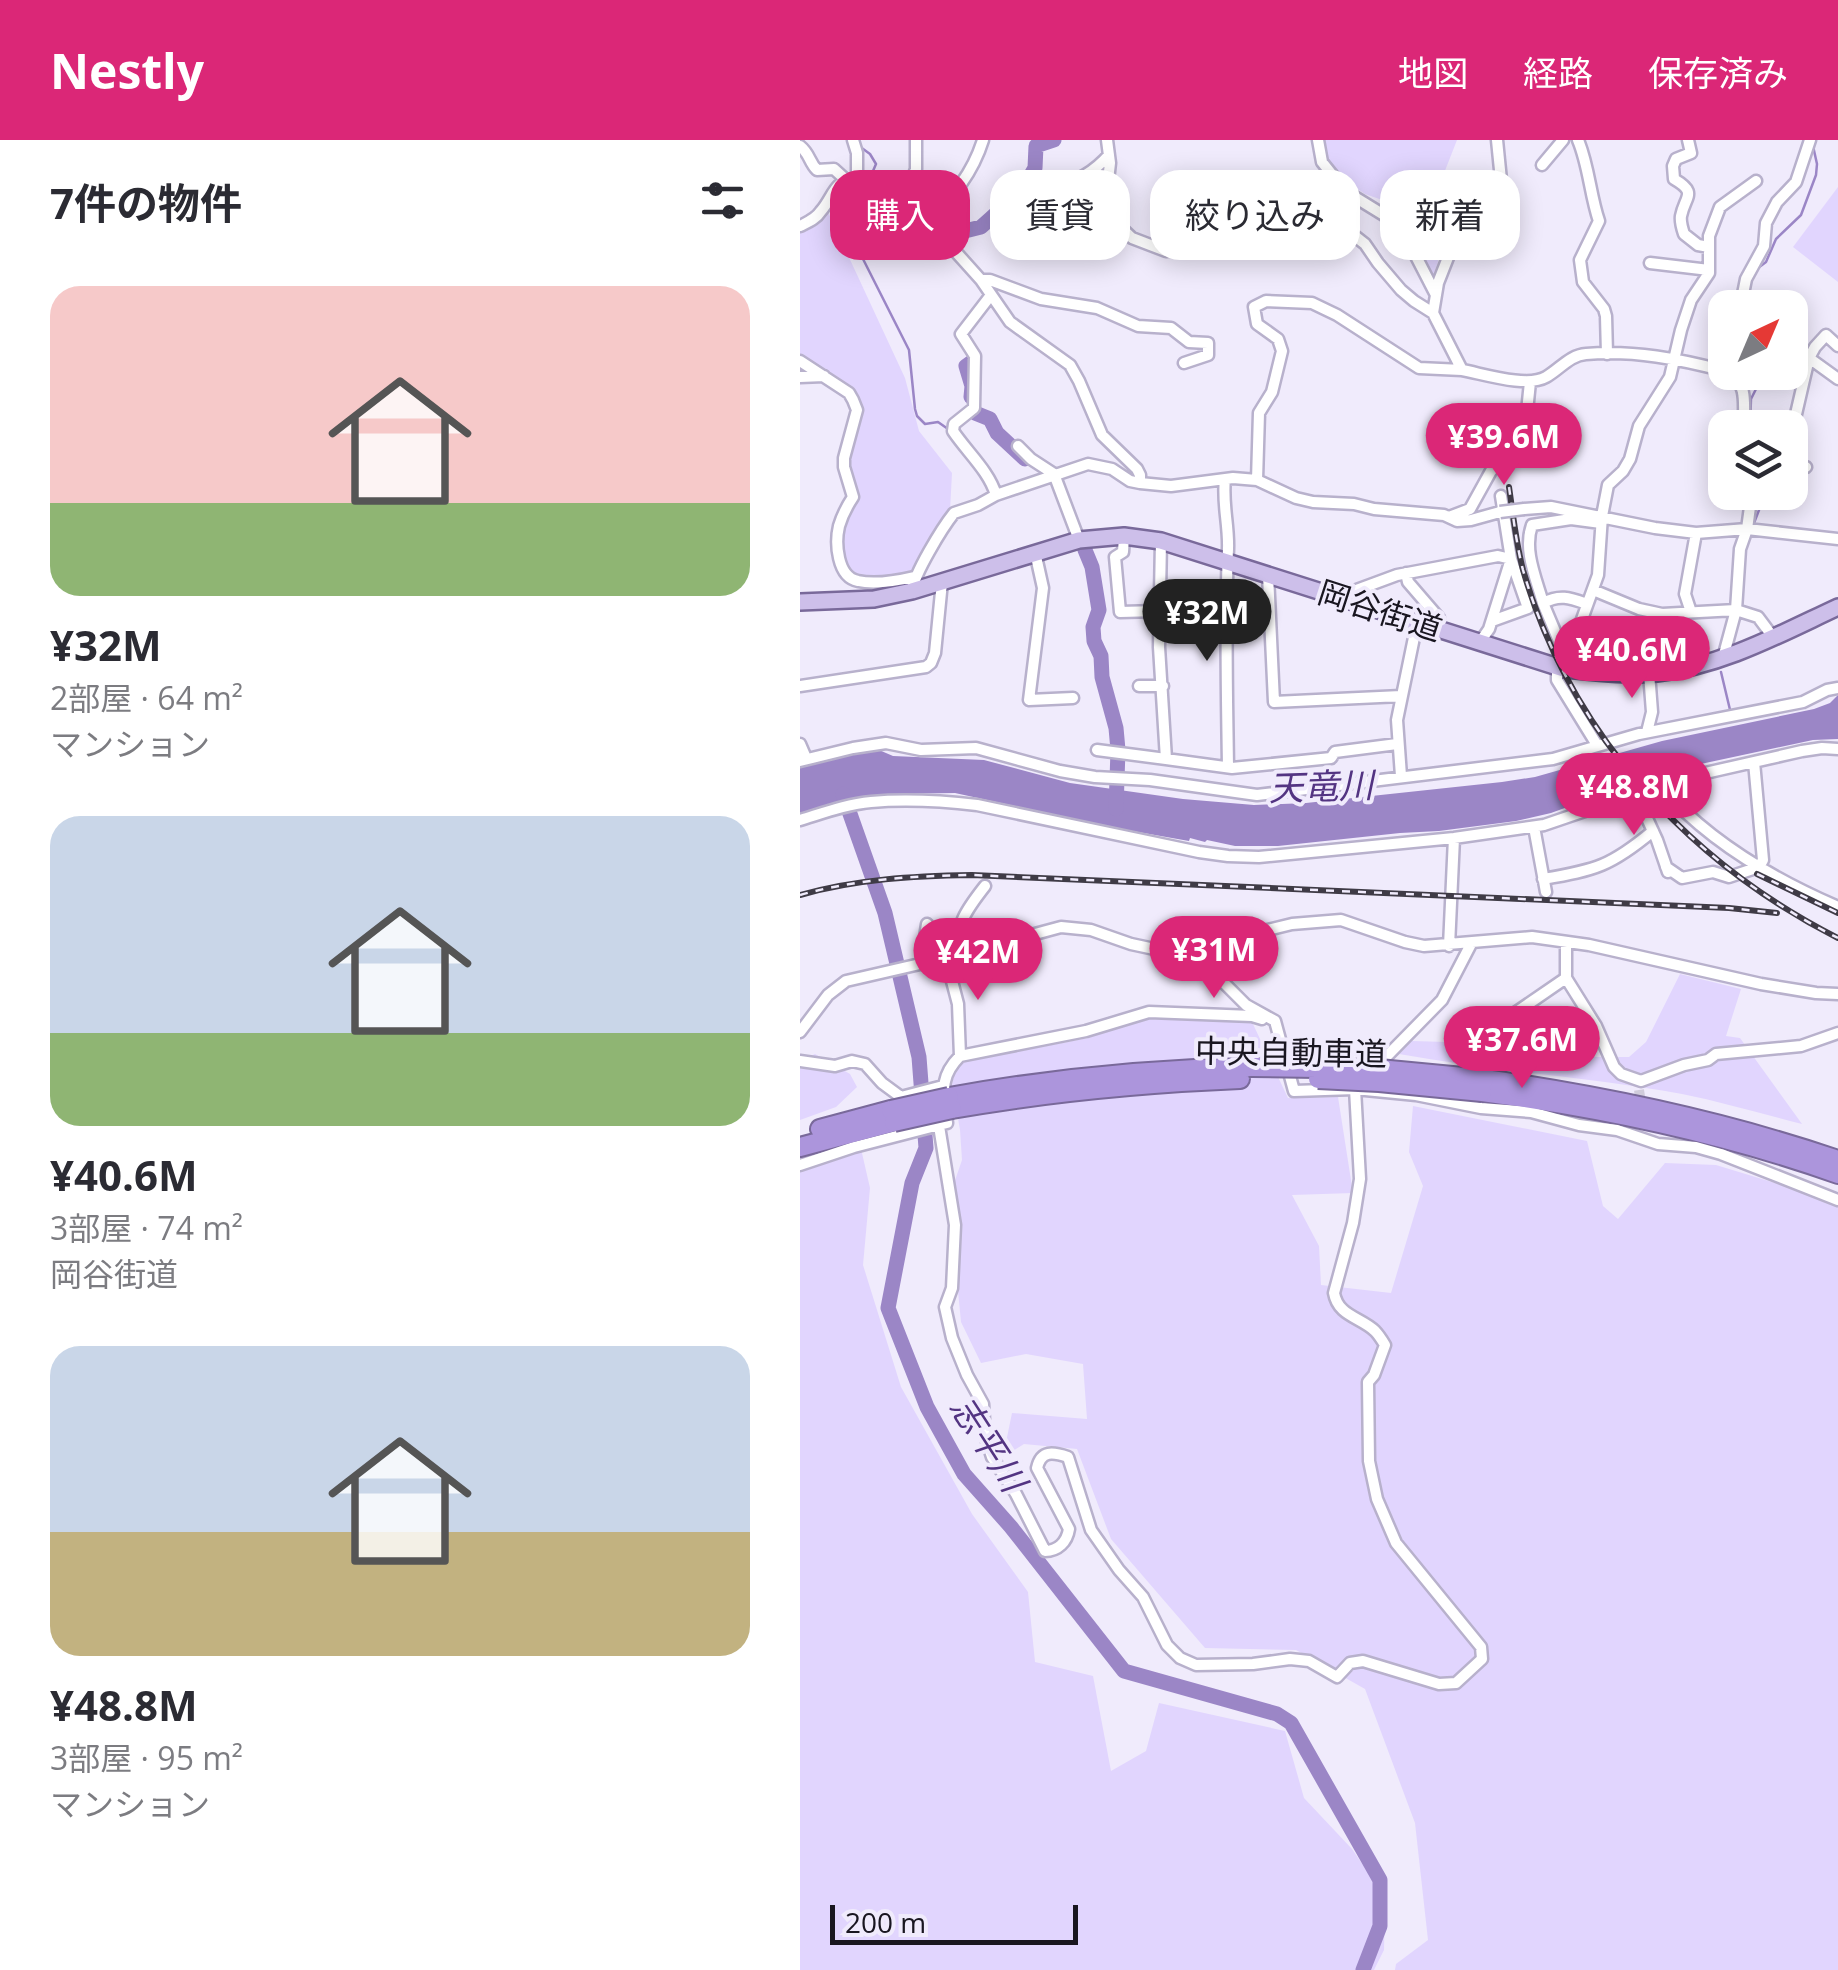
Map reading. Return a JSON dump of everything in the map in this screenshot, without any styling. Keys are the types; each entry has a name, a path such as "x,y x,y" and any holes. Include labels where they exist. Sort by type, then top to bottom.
{"highway":[{"name":"中央自動車道","path":"800,1147 948,1097 1008,1099 1252,1072 1378,1069 1675,1108 1766,1131 1838,1157"},
{"name":"中央自動車道","path":"1483,1085 1760,1148 1838,1178"},
{"name":"中央自動車道","path":"800,1134 899,1115"}],"main road":[{"name":"岡谷街道","path":"800,602 874,599 913,584 942,582 1080,540 1124,536 1161,541 1563,665 1626,674 1680,670 1723,658 1838,607"}],"street":[{"path":"853,140 857,153 853,170"},
{"path":"916,140 916,170"},
{"path":"970,170 983,140"},
{"path":"1106,140 1109,155 1105,207 1132,238 1166,251 1216,246 1262,235 1294,240 1351,232 1401,290 1433,312 1462,370"},
{"path":"1318,140 1322,162 1334,177 1353,196 1403,230 1436,296"},
{"path":"1433,312 1448,255 1446,217 1463,194 1498,188 1501,180 1497,140"},
{"path":"1542,165 1563,140"},
{"path":"1688,140 1692,153 1676,159 1673,166 1674,180 1686,186 1688,192 1682,225 1690,241 1709,247"},
{"path":"1744,290 1764,246 1766,222 1777,202 1796,182 1810,140"},
{"path":"1582,141 1584,166 1592,182 1599,221 1580,267 1583,282 1604,310 1607,354"},
{"path":"800,146 811,156 812,166 817,170 836,170"},
{"path":"1094,170 1109,155"},
{"path":"1597,745 1557,680 1598,575 1601,520 1608,486 1630,459 1639,426 1670,377 1691,300 1709,270 1709,236 1720,206 1756,181"},
{"path":"800,226 816,217 830,197"},
{"path":"963,260 1010,322 1070,366 1102,435 1136,469 1140,483"},
{"path":"1650,262 1709,270"},
{"path":"981,280 1041,299 1097,308 1138,326 1172,328 1189,342 1208,343 1208,355 1184,363"},
{"path":"991,295 961,334 976,356 974,408 954,424 952,431 988,477 996,495"},
{"path":"1257,480 1259,413 1272,392 1282,351 1278,340 1257,324 1254,307 1266,301 1323,306 1419,368 1462,370 1530,382 1544,379 1582,354 1644,354 1708,366"},
{"path":"1797,410 1814,347 1826,335 1838,346"},
{"path":"1809,358 1838,380"},
{"path":"800,361 849,393 856,410 844,458 852,497 838,528 842,569 857,581 898,580 913,584 954,513 1088,464 1140,483 1172,486 1225,479 1257,480 1313,502 1354,504 1457,521 1550,506 1601,520"},
{"path":"800,377 825,376"},
{"path":"1448,517 1468,512 1491,471 1522,443 1530,382"},
{"path":"1525,431 1548,434"},
{"path":"1018,446 1054,474 1080,540"},
{"path":"1225,479 1228,767"},
{"path":"1492,621 1528,608 1512,559 1501,496"},
{"path":"1723,658 1736,610 1740,548 1750,510"},
{"path":"1563,665 1529,552 1532,525 1571,519 1601,520 1696,532 1747,529 1838,539"},
{"path":"1691,612 1685,594 1696,532"},
{"path":"1124,536 1123,552 1116,557 1120,612 1158,611"},
{"path":"1161,541 1158,611 1166,758"},
{"path":"1036,552 1043,588 1029,700 1073,698"},
{"path":"1347,600 1351,592 1406,573 1498,556 1512,559"},
{"path":"1480,642 1492,621 1512,559"},
{"path":"1406,573 1408,582 1438,618 1435,628"},
{"path":"1268,575 1274,702 1401,696"},
{"path":"800,686 926,667 935,652 942,582"},
{"path":"1593,590 1662,614 1736,610 1758,617 1773,637"},
{"path":"1543,603 1567,596 1588,604"},
{"path":"1401,776 1397,720 1417,622"},
{"path":"1647,732 1652,712 1650,673"},
{"path":"1138,686 1163,686"},
{"path":"800,744 803,760 886,743 921,750 976,748 1095,777 1150,780 1257,795 1553,759 1647,732 1803,702 1838,688"},
{"path":"1096,750 1228,767 1331,758 1334,752 1397,744"},
{"path":"800,820 872,802 950,802 1228,856 1259,856 1454,838 1534,826 1588,810 1634,790 1662,787 1680,779 1822,748 1838,749"},
{"path":"1634,790 1667,869 1682,878 1713,872 1729,877 1759,867 1763,860 1754,762"},
{"path":"1662,787 1697,822 1759,867 1838,908"},
{"path":"1534,826 1546,892"},
{"path":"1543,879 1592,870 1626,854 1653,831"},
{"path":"1450,946 1454,838"},
{"path":"960,1056 958,1004 950,957 965,912 985,886"},
{"path":"802,1025 846,981 1060,927 1091,930 1173,953 1292,924 1341,920 1424,946 1532,938 1761,984 1838,994"},
{"path":"920,964 927,924"},
{"path":"1566,942 1566,978 1596,1026 1614,1066 1640,1086 1716,1054 1800,1046 1838,1033"},
{"path":"1283,1051 1322,1057 1388,1055 1442,1000 1471,944"},
{"path":"1205,945 1214,972 1246,1004 1275,1021 1294,1091 1355,1089 1531,1112 1580,1126 1617,1130 1658,1144 1721,1154 1838,1200"},
{"path":"1515,1013 1566,978"},
{"path":"800,1165 899,1115 939,1126 946,1123 950,1066 960,1056 1086,1031 1149,1012 1252,1016 1278,1029"},
{"path":"800,1062 836,1066 852,1060 864,1064 882,1083 899,1115"},
{"path":"939,1126 954,1225 952,1288 944,1307 952,1338 983,1404 985,1434 992,1457 1045,1550 1060,1547 1069,1529 1037,1468 1045,1454 1055,1452 1068,1457 1091,1530 1143,1597 1167,1645 1180,1658 1196,1666 1290,1658 1308,1662 1337,1677 1350,1663 1362,1661 1439,1684 1456,1683 1482,1660 1481,1646 1396,1542 1382,1516 1369,1461 1368,1382 1385,1344 1376,1331 1335,1302 1360,1180 1355,1089"}],"shaded area":[{"path":"1323,140 1457,140 1445,170 1380,170 1380,199 1360,191 1360,170 1325,167"},
{"path":"1838,187 1838,282 1793,247"},
{"path":"827,210 830,260 850,260 905,378 919,431 952,473 950,511 914,571 894,578 861,578 846,567 842,527 855,501 848,457 861,409 850,387 800,356 800,231 813,226"},
{"path":"1426,260 1438,260 1438,262 1431,282"},
{"path":"1838,695 1838,739 1813,740 1696,765 1551,813 1439,831 1278,846 1235,846 1121,829 955,793 855,798 800,813 800,766 850,753 879,750 893,756 984,760 1070,783 1183,799 1254,805 1306,803 1535,777 1662,741 1814,709"},
{"path":"1680,974 1741,989 1726,1036 1740,1038 1802,1124 1682,1094 1399,1054 1412,1041 1484,1049 1531,1045 1593,1057 1629,1057 1646,1042"},
{"path":"1143,1019 1252,1022 1288,1098 1338,1097 1353,1193 1292,1195 1319,1246 1321,1285 1391,1293 1423,1186 1409,1152 1413,1106 1587,1141 1603,1206 1618,1219 1665,1163 1716,1165 1838,1202 1838,1970 1395,1970 1396,1964 1428,1940 1415,1823 1365,1689 1296,1650 1205,1648 1111,1539 1077,1449 1024,1444 1003,1457 1012,1413 1087,1419 1083,1364 1026,1354 981,1363 961,1322 949,1198 962,1160 952,1084 957,1063 1088,1038"},
{"path":"815,1054 850,1074 857,1087 836,1107 800,1120 800,1061"},
{"path":"859,1140 870,1188 863,1265 901,1387 972,1514 1028,1592 1035,1662 1093,1676 1111,1771 1146,1751 1159,1703 1285,1731 1304,1798 1352,1849 1385,1897 1384,1950 1374,1970 800,1970 800,1158"}],"waterway":[{"path":"970,230 981,227 1012,199 1017,187 1028,180 1035,168 1036,146 1054,140"},
{"path":"859,146 870,154 876,164 873,170"},
{"path":"1758,268 1766,262 1776,239 1801,215 1816,175 1813,146"},
{"path":"864,260 909,350 917,416 925,424 938,422 948,429"},
{"path":"971,397 966,366 973,361"},
{"path":"1751,410 1756,390"},
{"path":"975,413 990,419 997,433 1025,459"},
{"path":"1754,523 1759,510"},
{"path":"1085,550 1099,610 1093,627 1094,641 1101,656 1102,677 1116,728 1116,809"},
{"path":"1721,672 1731,714"},
{"name":"志平川","path":"843,794 885,913 919,1057 926,1148 912,1183 888,1308 927,1407 964,1474 1011,1527 1124,1671 1277,1714 1291,1723 1380,1880 1380,1926 1363,1970"}],"tunnel":[{"path":"1639,1090 1646,1135"}],"railway":[{"path":"1509,487 1523,570 1544,629 1571,686 1604,738 1642,787 1685,831 1783,907 1838,938"},
{"path":"1757,874 1838,913"},
{"path":"800,895 885,879 972,875 1777,913"}],"water label":[{"name":"天竜川","path":"1321,787"}]}
